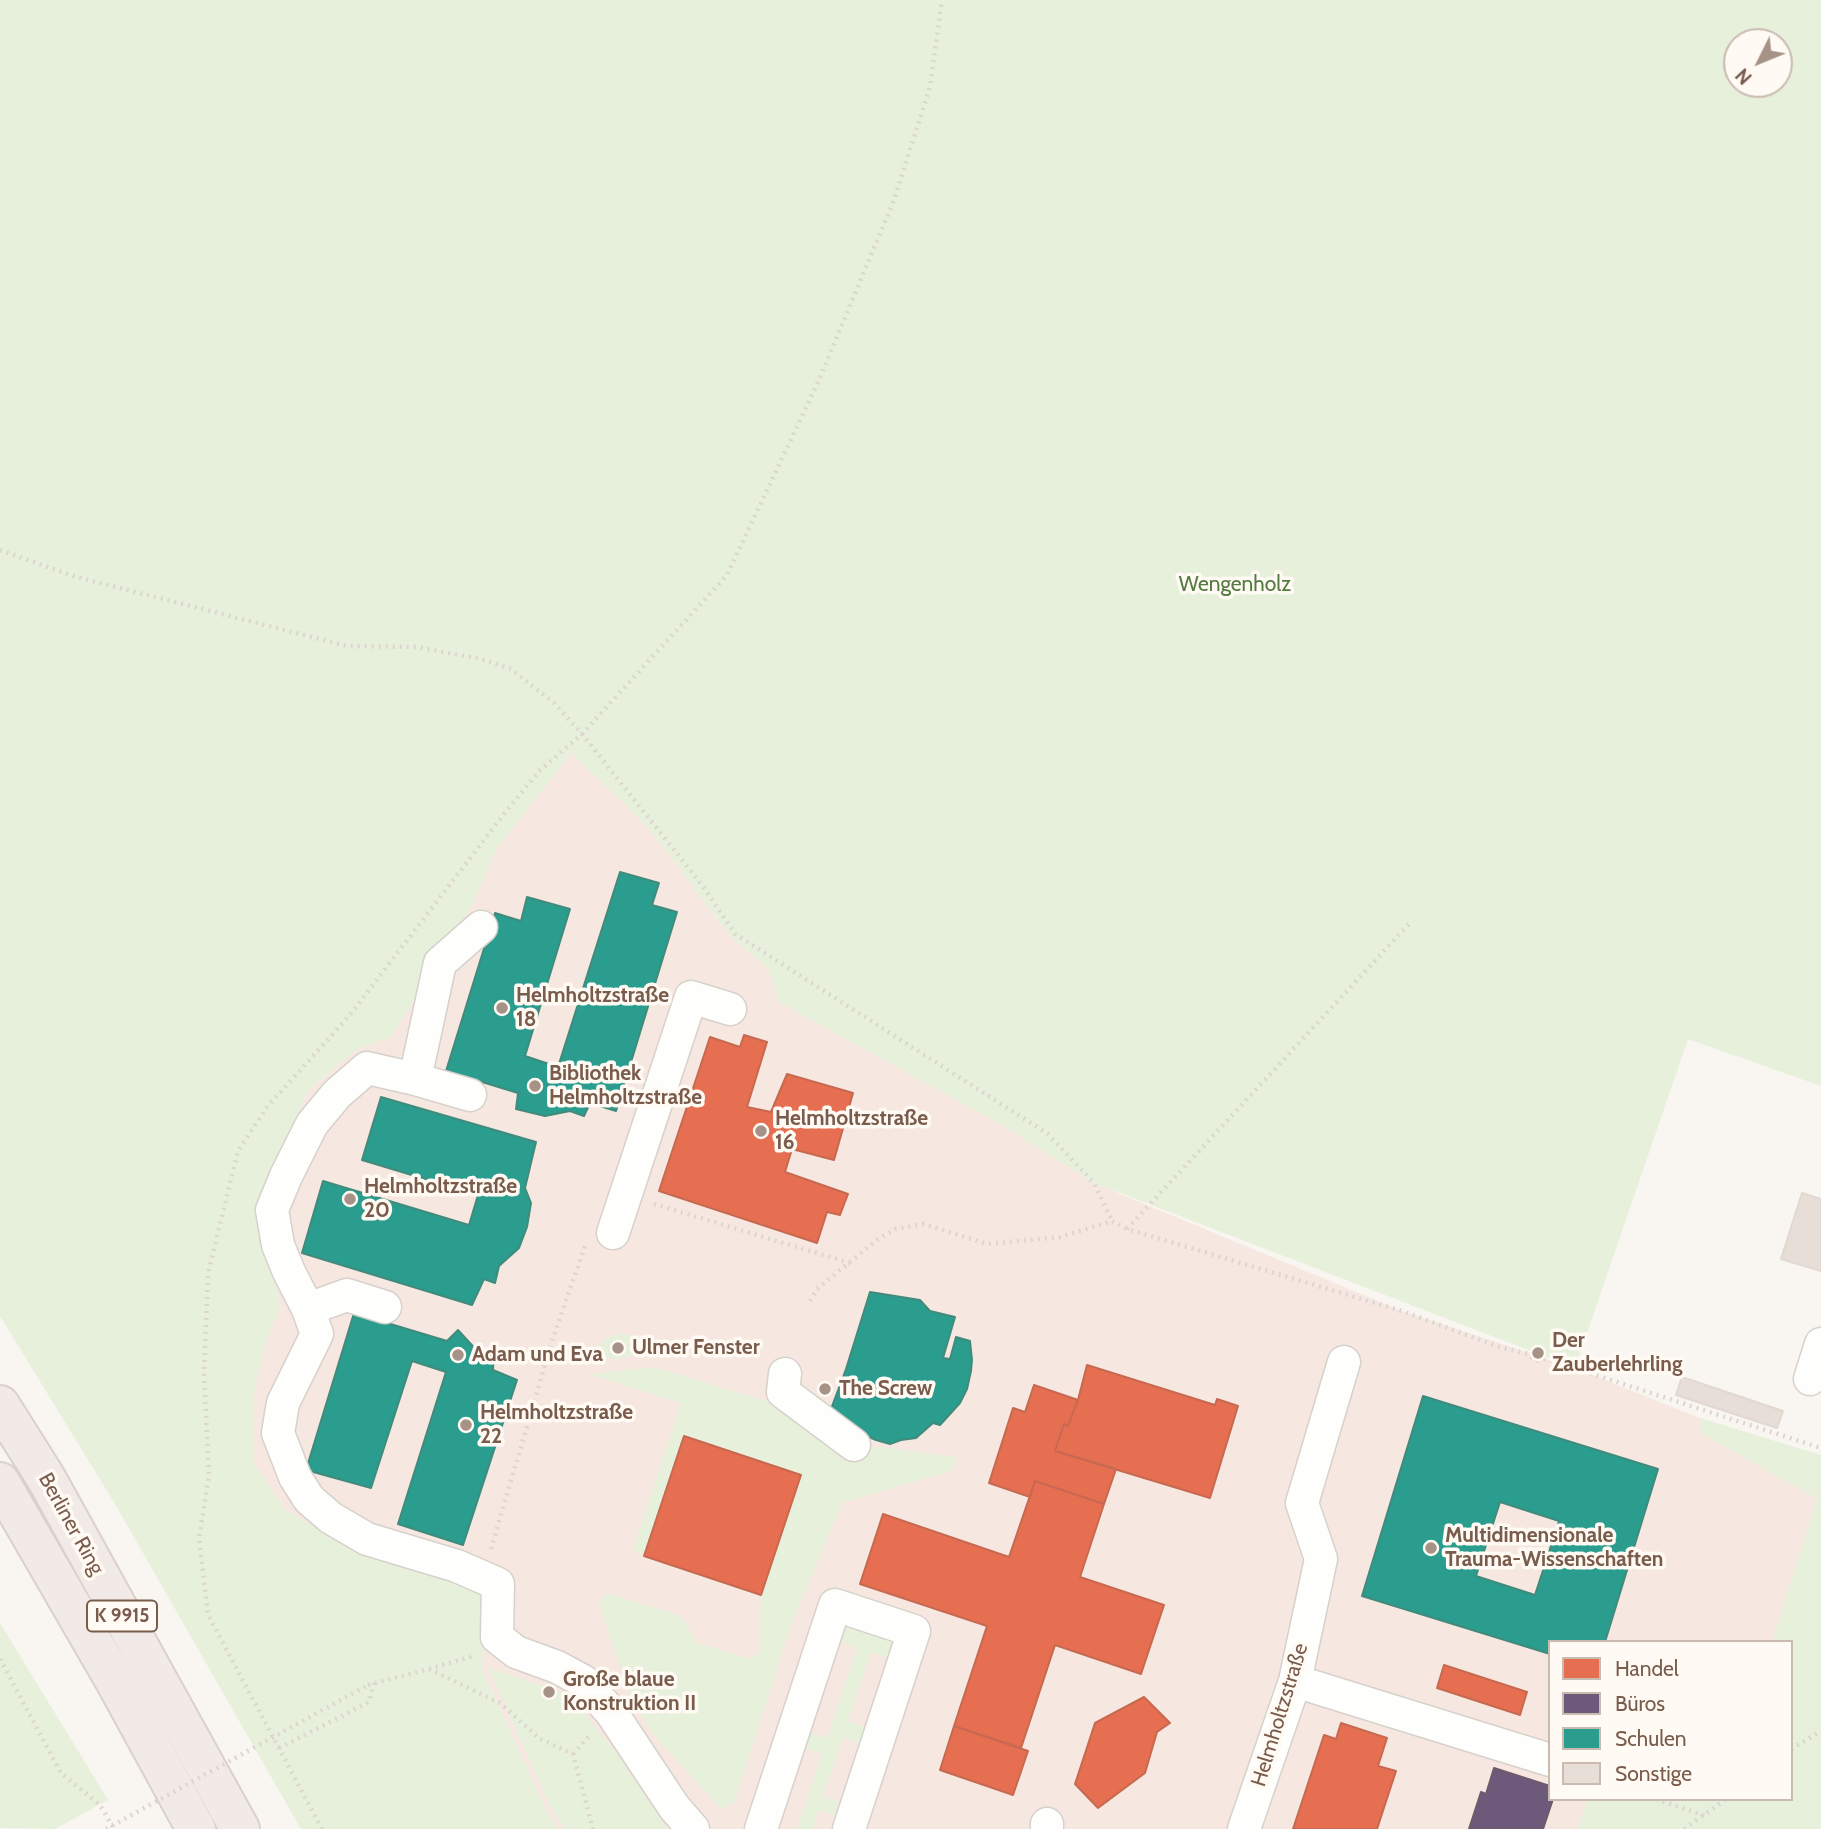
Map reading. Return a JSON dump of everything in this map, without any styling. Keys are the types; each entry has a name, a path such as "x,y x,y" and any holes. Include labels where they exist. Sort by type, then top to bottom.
{"highway":[{"name":"Berliner Ring","path":"0,1405 46,1478 240,1829"},
{"name":"Berliner Ring","path":"0,1482 115,1681 196,1829"}],"street":[{"path":"415,1079 440,963 481,927"},
{"path":"606,1230 691,997 730,1009"},
{"path":"470,1095 367,1068 337,1094 312,1124 272,1210 278,1245 309,1309 317,1334 283,1403 278,1433 295,1477 309,1499 331,1518 367,1539 457,1566 490,1581 497,1637 516,1652 557,1667 583,1681 611,1712 674,1807 693,1829"},
{"path":"309,1309 347,1295 385,1307"},
{"path":"1810,1379 1821,1344"},
{"name":"Helmholtzstraße","path":"1244,1829 1295,1681 1321,1559 1302,1503 1345,1362"},
{"path":"785,1374 783,1392 855,1445"},
{"path":"761,1829 835,1605 914,1631 849,1829"},
{"path":"1295,1681 1548,1759"}],"path":[{"path":"582,734 727,575 818,382 894,200 930,88 942,0"},
{"path":"0,550 73,576 347,646 417,648 481,659 511,669 554,703 582,734 705,889 735,934 1048,1134 1094,1183 1112,1222 1127,1229 1402,1311 1499,1347 1528,1354 1535,1361 1546,1359 1821,1448"},
{"path":"1127,1229 1409,925"},
{"path":"490,1581 552,1341 606,1230 636,1199 851,1263"},
{"path":"810,1301 817,1290 877,1240 895,1229 923,1224 988,1244 1060,1237 1112,1222"},
{"path":"106,1829 374,1682 429,1670 470,1657 497,1637"},
{"path":"468,1649 470,1657"},
{"path":"0,1659 61,1773 100,1805 114,1829"},
{"path":"429,1670 500,1703 540,1739 573,1754 593,1829"},
{"path":"279,1748 369,1702 374,1682"},
{"path":"1793,1748 1821,1731"},
{"path":"288,1767 322,1829"},
{"path":"1662,1801 1705,1815"},
{"path":"1684,1829 1723,1801"}],"shaded area":[{"path":"571,752 637,816 730,936 769,969 779,1002 1002,1125 1094,1183 1402,1311 1575,1368 1700,1418 1701,1433 1817,1499 1773,1640 1548,1640 1548,1801 1587,1801 1578,1829 558,1829 547,1812 481,1667 493,1594 332,1535 286,1511 254,1464 253,1396 263,1350 279,1309 268,1177 308,1091 355,1050 391,1037 473,904 496,849"}],"green space":[{"name":"Wengenholz","path":"0,0 1821,0 1821,1086 1688,1039 1575,1368 1094,1183 1002,1125 779,1002 769,969 730,936 637,816 571,753 496,849 473,904 391,1037 355,1050 308,1091 268,1178 279,1309 263,1350 253,1396 254,1464 286,1511 332,1535 493,1594 481,1667 547,1812 558,1829 301,1829 115,1504 0,1316"},
{"path":"616,1334 633,1335 640,1341 642,1353 621,1358 595,1359 597,1347"},
{"path":"654,1367 786,1407 794,1422 826,1437 838,1458 879,1447 958,1457 951,1471 842,1503 791,1625 734,1803 721,1809 652,1733 631,1700 599,1604 607,1593 681,1616 697,1643 751,1659 759,1652 761,1595 801,1475 684,1436 644,1556 633,1549 681,1403 589,1374"},
{"path":"1700,1418 1821,1455 1821,1829 1578,1829 1587,1801 1793,1801 1793,1640 1773,1640 1817,1499 1701,1433"},
{"path":"0,1623 108,1800 55,1829 0,1828"},
{"path":"853,1625 889,1637 893,1650 891,1658 871,1652 848,1721 868,1728 862,1744 843,1738 823,1796 843,1803 838,1817 819,1810 813,1829 797,1829 822,1754 805,1748 810,1733 827,1738 857,1648 840,1641 844,1629"},
{"path":"488,1668 557,1690 570,1697 615,1752 668,1829 565,1829 552,1810"}],"building: Handel":[{"name":"Helmholtzstraße 16","path":"744,1035 767,1042 747,1107 771,1112 787,1074 853,1093 834,1160 792,1149 785,1172 848,1194 840,1215 827,1212 817,1243 659,1191 710,1037 740,1047"},
{"path":"1087,1365 1215,1405 1217,1399 1238,1406 1210,1498 1055,1451 1064,1424 1068,1426 1078,1400"},
{"path":"1034,1385 1078,1400 1068,1426 1064,1424 1055,1451 1116,1469 1104,1504 1035,1481 1030,1497 989,1483 1013,1408 1025,1412"},
{"path":"684,1436 801,1475 761,1595 644,1556"},
{"path":"1035,1481 1104,1504 1080,1577 1164,1605 1141,1674 1055,1645 1021,1748 954,1726 987,1626 860,1584 883,1514 1009,1557"},
{"path":"1444,1665 1527,1692 1520,1715 1437,1688"},
{"path":"1144,1697 1170,1723 1157,1732 1145,1773 1098,1808 1075,1784 1095,1723"},
{"path":"1341,1723 1387,1738 1378,1766 1396,1771 1377,1829 1293,1829 1324,1735 1336,1739"},
{"path":"954,1726 1028,1751 1013,1795 940,1770"}],"building: Büros":[{"path":"1494,1768 1548,1785 1548,1801 1552,1801 1543,1829 1469,1829 1481,1792 1486,1794"}],"building: Schulen":[{"name":"Helmholtzstraße 18","path":"620,872 659,883 652,905 677,912 616,1111 590,1103 584,1116 570,1111 545,1116 516,1109 518,1093 446,1071 495,913 521,921 527,897 570,909 525,1056 558,1067"},
{"name":"Helmholtzstraße 20","path":"381,1097 536,1142 525,1188 531,1203 527,1227 519,1248 499,1266 495,1283 484,1279 472,1305 302,1253 323,1181 469,1225 478,1195 362,1160"},
{"path":"870,1292 920,1300 930,1311 955,1317 943,1358 950,1359 956,1337 970,1341 971,1371 960,1403 940,1425 933,1423 916,1438 890,1444 862,1434 831,1409"},
{"name":"Helmholtzstraße 22","path":"354,1313 447,1341 458,1330 480,1354 494,1354 493,1370 517,1380 463,1545 398,1524 446,1372 412,1361 371,1488 306,1470"},
{"name":"Multidimensionale Trauma-Wissenschaften","path":"1423,1396 1658,1469 1606,1640 1548,1640 1548,1653 1362,1596","holes":["1500,1502 1559,1521 1535,1595 1476,1576"]}],"building: Sonstige":[{"path":"1802,1193 1821,1199 1821,1271 1781,1259"},
{"path":"1682,1377 1783,1411 1777,1428 1676,1395"}],"place":[{"name":"Helmholtzstraße 18","path":"502,1008"},
{"name":"Bibliothek Helmholtzstraße","path":"535,1086"},
{"name":"Helmholtzstraße 16","path":"761,1131"},
{"name":"Helmholtzstraße 20","path":"350,1199"},
{"name":"Ulmer Fenster","path":"618,1348"},
{"name":"Der Zauberlehrling","path":"1538,1353"},
{"name":"Adam und Eva","path":"458,1355"},
{"name":"The Screw","path":"825,1389"},
{"name":"Helmholtzstraße 22","path":"466,1425"},
{"name":"Multidimensionale Trauma-Wissenschaften","path":"1431,1548"},
{"name":"Große blaue Konstruktion II","path":"549,1692"}]}
